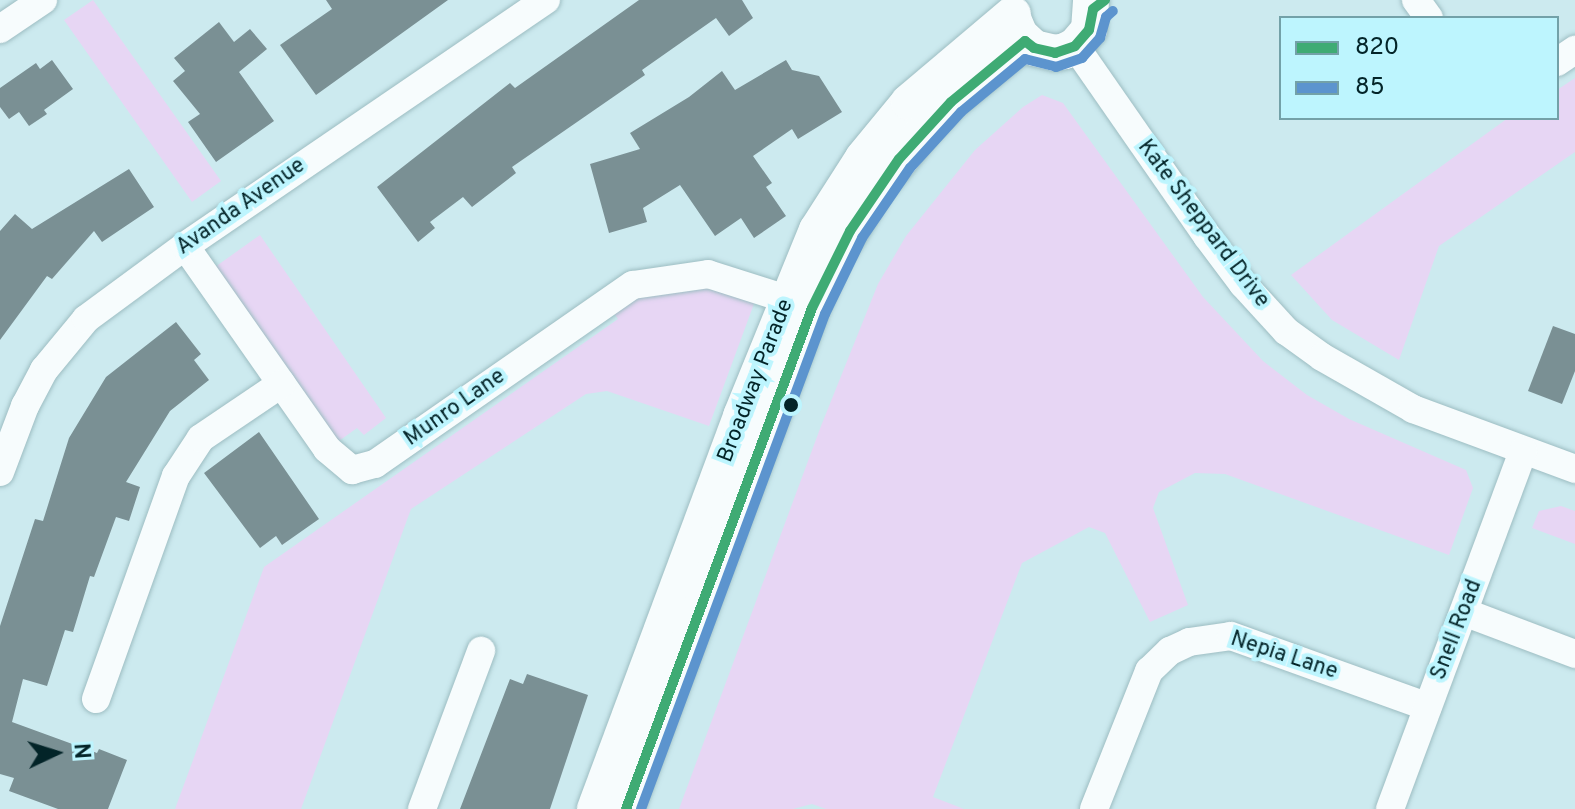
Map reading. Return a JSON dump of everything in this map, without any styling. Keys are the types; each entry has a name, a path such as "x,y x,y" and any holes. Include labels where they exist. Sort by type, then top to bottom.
{"street":[{"path":"0,29 43,0"},
{"name":"Avanda Avenue","path":"0,472 25,406 65,343 114,296 546,0"},
{"path":"1018,18 1034,48 1055,53 1075,46 1089,30 1096,3"},
{"name":"Broadway Parade","path":"595,809 800,303 899,159 951,102 1018,18"},
{"name":"Kate Sheppard Drive","path":"1075,46 1207,236 1243,284 1286,331 1322,357 1401,403 1575,469"},
{"name":"Munro Lane","path":"185,246 327,449 352,470 363,468 394,451 633,285 708,274 800,303"},
{"name":"Broadway Parade","path":"626,809 800,303"},
{"path":"96,699 176,476 201,438 281,384"},
{"name":"Snell Road","path":"1390,809 1523,451"},
{"path":"1464,612 1575,654"},
{"name":"Nepia Lane","path":"1094,809 1149,671 1170,651 1189,642 1231,636 1428,707"},
{"path":"422,809 481,651"}],"shaded area":[{"path":"93,0 221,181 192,202 64,20"},
{"path":"1575,78 1575,152 1439,246 1399,360 1332,320 1291,275 1505,120 1559,120 1559,89"},
{"path":"1042,95 1063,103 1203,297 1263,361 1307,395 1349,419 1466,470 1473,488 1449,555 1225,474 1195,473 1159,492 1153,508 1188,605 1150,622 1105,533 1089,527 1022,563 933,797 964,809 826,809 812,804 793,809 679,809 821,426 878,284 906,236 975,150 1023,107"},
{"path":"260,235 386,418 364,435 357,428 336,443 215,267"},
{"path":"692,283 755,301 709,426 607,391 586,394 411,509 301,809 175,809 264,567 618,319 613,312 639,294"},
{"path":"1561,506 1575,511 1575,544 1532,528 1539,511"}],"building":[{"path":"326,0 448,0 316,95 280,45 332,9"},
{"path":"639,0 742,0 753,18 729,36 716,18 642,70 645,75 512,167 516,173 472,207 463,197 430,222 435,228 418,242 377,187 510,83 515,88"},
{"path":"219,22 234,42 250,29 267,49 239,72 274,121 216,162 188,122 200,114 173,81 185,71 174,58"},
{"path":"52,60 73,89 44,110 47,114 29,126 19,112 9,119 0,107 0,88 36,63 40,69"},
{"path":"786,60 792,70 819,76 842,112 798,139 792,129 753,156 772,183 766,187 786,216 754,238 741,218 715,236 680,185 643,208 647,222 609,233 590,164 640,149 630,133 689,97 722,71 735,90"},
{"path":"129,169 154,207 102,242 94,231 52,279 47,276 0,340 0,231 15,214 32,229"},
{"path":"176,322 201,354 194,360 209,380 170,411 126,482 140,487 129,521 116,517 94,577 90,576 73,632 65,630 47,686 23,679 12,722 97,753 99,749 127,760 108,809 58,809 9,791 14,778 0,774 0,626 35,519 43,521 69,438 106,377"},
{"path":"1553,326 1575,334 1575,371 1562,404 1528,391"},
{"path":"259,432 319,519 282,545 276,536 260,548 204,473"},
{"path":"527,674 588,695 550,809 460,809 510,679 523,684"}],"transit line":[{"name":"820","path":"626,809 812,308 850,231 899,159 951,102 1025,41 1034,48 1055,53 1075,46 1089,30 1093,9 1105,0"},
{"name":"85","path":"641,809 825,314 862,238 910,168 961,112 1025,59 1056,67 1082,58 1100,38 1106,17 1113,11"}]}
